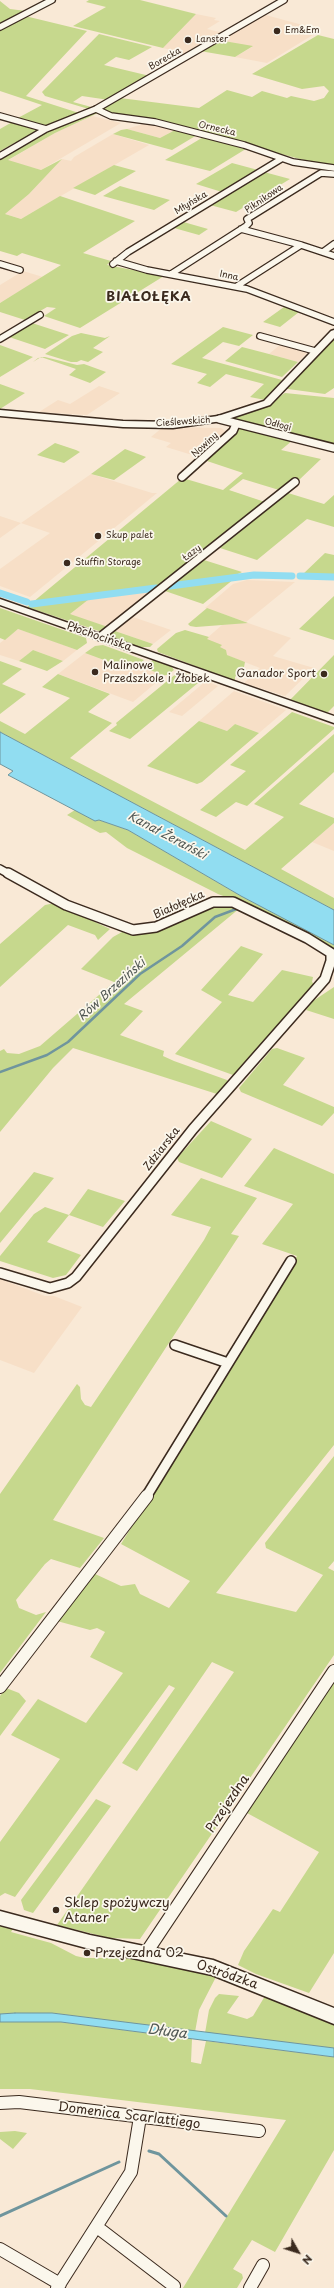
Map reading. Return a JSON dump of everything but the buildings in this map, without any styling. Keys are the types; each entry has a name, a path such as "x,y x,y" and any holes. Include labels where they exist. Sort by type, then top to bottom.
{"street":[{"path":"0,27 52,0"},
{"name":"Borecka","path":"0,156 46,129 96,109 284,0"},
{"name":"Ornecka","path":"96,109 111,116 155,122 251,146 281,159 334,168"},
{"path":"0,116 46,129"},
{"name":"Młyńska","path":"114,263 128,252 281,159"},
{"name":"Piknikowa","path":"171,274 249,224 248,219 321,173 334,174"},
{"path":"241,229 301,245 334,256"},
{"path":"323,252 334,244"},
{"path":"237,286 301,245"},
{"name":"Inna","path":"114,263 253,290 334,322"},
{"path":"0,264 20,270"},
{"path":"0,340 40,315"},
{"name":"Cieślewskich","path":"0,413 123,424 173,425 219,419 267,403 315,351 334,333"},
{"path":"260,336 315,351"},
{"name":"Odłogi","path":"219,419 334,448"},
{"name":"Nowiny","path":"182,477 233,431 236,424"},
{"name":"Łazy","path":"100,637 295,482"},
{"name":"Płochocińska","path":"0,602 334,720"},
{"name":"Białołęcka","path":"0,869 66,905 133,930 156,927 214,902 228,902 244,907 328,949 331,953 331,961 325,979"},
{"path":"325,979 334,982"},
{"name":"Zdziarska","path":"0,1273 50,1288 68,1283 76,1277 193,1129 325,979"},
{"path":"0,1687 145,1499 291,1261"},
{"path":"175,1346 228,1363"},
{"name":"Przejezdna","path":"146,1953 334,1672"},
{"name":"Ostródzka","path":"0,1918 73,1938 213,1968 334,2016"},
{"name":"Domenica Scarlattiego","path":"0,2103 19,2102 259,2131"},
{"path":"0,2249 59,2286 131,2172 140,2117"},
{"path":"97,2227 174,2286"},
{"path":"250,2288 263,2265"}],"shaded area":[{"path":"196,14 216,18 214,20 220,21 207,29 223,33 187,54 163,48"},
{"path":"262,14 321,30 267,63 235,57 252,47 218,40"},
{"path":"92,116 121,123 41,170 7,161 55,133"},
{"path":"146,123 177,129 160,138 127,129"},
{"path":"113,134 149,145 21,219 5,214 29,194 62,159 71,161 74,157"},
{"path":"23,271 43,277 0,303 0,285"},
{"path":"281,344 309,351 298,362 269,354"},
{"path":"99,386 120,393 87,415 39,412 58,400 70,404"},
{"path":"163,427 221,428 225,431 199,457 166,447 171,443 151,437"},
{"path":"91,474 152,493 157,493 30,597 0,586 0,569 50,533 21,523"},
{"path":"0,516 21,523 0,538"},
{"path":"247,580 295,582 246,622 205,608 233,584"},
{"path":"156,589 108,627 69,615 90,598"},
{"path":"133,617 171,630 153,644 115,631"},
{"path":"248,623 291,638 273,656 314,668 285,696 244,683 260,668 226,655 220,647 206,639 222,625"},
{"path":"18,629 77,650 63,661 33,650 19,661 0,655 0,643"},
{"path":"85,653 131,670 135,667 144,671 147,669 158,673 157,675 164,676 133,702 58,674"},
{"path":"206,681 218,686 182,716 169,712"},
{"path":"234,691 286,710 259,733 235,724 227,731 199,721"},
{"path":"334,823 334,851 312,842"},
{"path":"0,1279 45,1296 54,1296 82,1307 34,1373 0,1360"}],"green space":[{"path":"89,0 140,0 196,14 163,48 73,26 106,7 86,2"},
{"path":"0,1 10,9 26,11 0,26"},
{"path":"25,16 87,31 26,96 82,114 46,127 16,119 42,105 0,91 0,29"},
{"path":"99,34 152,47 129,60 116,57 104,65 150,76 109,100 82,96 73,102 95,108 92,110 45,96 42,92"},
{"path":"318,35 334,39 334,168 157,121 103,112 103,108 120,98 199,108 227,90 252,97 262,91 287,98 291,96 314,101 324,98 329,91 324,86 302,89 252,74"},
{"path":"218,40 253,46 235,57 200,51"},
{"path":"94,112 98,113 55,133 8,160 41,170 62,159 29,194 5,214 21,219 60,196 135,221 83,253 111,261 107,265 164,276 80,328 44,316 56,308 47,307 25,320 0,312 0,303 61,265 22,253 17,256 0,251 0,158 46,131"},
{"path":"14,121 40,129 19,143 16,142 0,151 0,129"},
{"path":"127,129 160,138 177,129 197,135 172,150 113,134"},
{"path":"205,136 249,147 210,171 165,160"},
{"path":"232,163 258,170 222,192 196,184"},
{"path":"114,165 136,171 95,195 73,188"},
{"path":"264,172 290,179 236,212 210,205"},
{"path":"120,186 170,200 154,210 103,196"},
{"path":"184,222 208,229 199,235 174,228"},
{"path":"284,307 299,312 280,327 263,322"},
{"path":"32,323 69,335 45,349 9,337"},
{"path":"223,327 253,335 239,346 223,342 202,358 282,380 269,398 265,400 250,397 264,384 226,374 210,387 197,383 207,374 171,364"},
{"path":"81,333 105,338 110,336 93,348 103,352 88,362 81,360 71,362 45,354 72,336"},
{"path":"334,337 334,388 325,394 288,389 286,387"},
{"path":"0,345 33,357 0,377"},
{"path":"242,347 298,362 282,377 225,361"},
{"path":"42,357 77,365 84,364 106,372 90,383 69,375 76,369"},
{"path":"0,384 25,393 0,409"},
{"path":"285,393 334,398 334,447 229,420 260,409"},
{"path":"238,426 293,440 281,450 321,459 299,480 293,478 279,490 243,479 229,490 265,502 158,587 93,596 70,614 108,627 102,632 27,607 181,479 186,479 223,490 243,473 207,461"},
{"path":"55,443 80,452 64,463 37,455"},
{"path":"125,449 146,457 114,480 91,474"},
{"path":"288,493 324,504 334,495 334,527 307,519 257,560 220,548"},
{"path":"325,553 334,555 334,576 302,575"},
{"path":"204,560 242,572 232,577 173,585"},
{"path":"234,579 203,604 165,591 170,587"},
{"path":"334,596 334,640 299,629"},
{"path":"0,608 86,638 87,643 77,650 18,629 5,640 0,638"},
{"path":"207,608 248,623 196,627 188,624"},
{"path":"185,630 209,637 207,639 222,645 220,647 226,650 227,655 245,662 244,667 235,677 235,681 158,652 157,649 176,633"},
{"path":"115,631 153,644 150,647 140,647 108,636"},
{"path":"103,645 144,660 131,670 85,653 95,646"},
{"path":"33,650 63,661 47,671 19,661"},
{"name":"Ganador Sport","path":"334,655 334,706 325,713 290,700"},
{"path":"153,660 171,666 174,670 167,675 157,676 158,673 147,669 141,669"},
{"path":"0,661 22,669 2,684 26,694 0,714"},
{"path":"181,672 195,677 198,683 130,739 109,731 117,725 116,723 177,673"},
{"path":"58,674 110,694 88,712 112,723 70,758 245,850 284,817 254,804 334,734 334,772 299,804 334,818 334,823 281,869 334,898 334,910 0,732 0,721 25,734 70,698 42,687"},
{"path":"292,712 334,727 334,729 247,806 236,802 216,817 200,810 246,771 230,765"},
{"path":"199,721 227,731 235,724 259,733 202,782 197,784 147,766"},
{"path":"75,810 95,821 99,820 128,830 241,896 334,945 334,950 127,848 106,832 100,833 67,815"},
{"path":"55,903 110,929 98,940 95,935 68,925 0,987 0,944 45,905"},
{"path":"216,904 240,908 124,1004 143,1011 120,1035 164,1051 163,1056 174,1061 227,1080 229,1083 220,1095 73,1048 53,1068 0,1132 0,1051 4,1049 7,1053 19,1054 40,1046 114,982 81,969 113,937 122,932 143,934 156,932"},
{"path":"241,946 263,954 228,995 253,1002 282,970 313,977 312,982 315,985 236,1075 233,1075 175,1054 222,1002 201,990"},
{"path":"334,987 334,1019 306,1010 313,1001"},
{"path":"277,1048 305,1058 283,1085 334,1107 334,1113 322,1126 241,1092 239,1088 272,1049"},
{"path":"211,1121 252,1139 222,1178 179,1162 177,1158"},
{"path":"274,1148 334,1174 334,1445 216,1593 296,1612 323,1575 266,1548 265,1543 334,1456 334,1561 328,1568 334,1571 334,1655 140,1939 110,1938 57,1925 234,1672 212,1662 137,1771 122,1763 175,1688 169,1685 15,1897 5,1893 0,1896 0,1842 60,1759 11,1735 38,1699 86,1723 123,1673 90,1657 105,1632 97,1628 90,1630 57,1621 93,1573 121,1586 135,1584 140,1594 169,1608 190,1581 121,1544 297,1256 262,1244 293,1204 244,1186"},
{"path":"34,1172 54,1178 0,1243 0,1213"},
{"path":"201,1178 257,1198 231,1234 239,1236 53,1520 104,1538 80,1568 51,1559 45,1564 16,1600 19,1608 36,1615 46,1612 0,1673 0,1494 77,1384 80,1387 81,1399 85,1405 91,1407 204,1240 211,1227 171,1215"},
{"path":"88,1189 125,1201 103,1227 69,1215"},
{"path":"45,1207 69,1215 47,1242 81,1255 66,1275 53,1278 0,1261 0,1256 34,1214"},
{"path":"334,1682 334,1953 309,1993 256,1974 238,1965 244,1951 273,1909 280,1912 319,1852 247,1813"},
{"path":"6,1688 19,1693 26,1701 0,1736 0,1696"},
{"path":"96,1799 111,1806 33,1913 24,1910 21,1900"},
{"path":"0,1925 13,1929 11,1932 51,1943 76,1956 85,1958 117,1958 125,1961 127,1957 203,1972 216,1977 199,2010 195,2032 52,2013 0,2014"},
{"path":"219,1994 239,1996 227,2013 247,2019 253,2016 265,1996 334,2024 334,2048 205,2033 209,2010 215,1998"},
{"path":"0,2022 61,2022 192,2039 191,2062 201,2064 206,2041 334,2057 334,2150 275,2252 252,2240 233,2269 242,2274 243,2278 237,2288 183,2288 286,2120 30,2089 0,2089"},
{"path":"15,2131 27,2133 13,2149 0,2139 0,2132"}],"water":[{"name":"Kanał Żerański","path":"0,732 334,910 334,945 241,896 128,830 99,820 95,821 8,775 13,771 0,764"},
{"name":"Długa","path":"52,2013 334,2048 334,2057 61,2022 0,2022 0,2014"}],"waterway":[{"path":"170,586 254,575 292,576"},
{"path":"300,576 334,577"},
{"path":"32,604 156,588"},
{"path":"0,593 27,602"},
{"name":"Rów Brzeziński","path":"0,1072 47,1055 68,1042 140,974 182,946 215,917 239,908"},
{"path":"149,2151 159,2154 226,2216"},
{"path":"0,2216 119,2162"}],"place":[{"name":"Em&Em","path":"277,31"},
{"name":"Lanster","path":"188,40"},
{"name":"Skup palet","path":"98,536"},
{"name":"Stuffin Storage","path":"67,563"},
{"name":"Malinowe Przedszkole i Żłobek","path":"95,672"},
{"name":"Ganador Sport","path":"324,674"},
{"name":"Sklep spożywczy Ataner","path":"56,1910"},
{"name":"Przejezdna 02","path":"87,1953"}],"district":[{"name":"BIAŁOŁĘKA","path":"149,297"}]}
